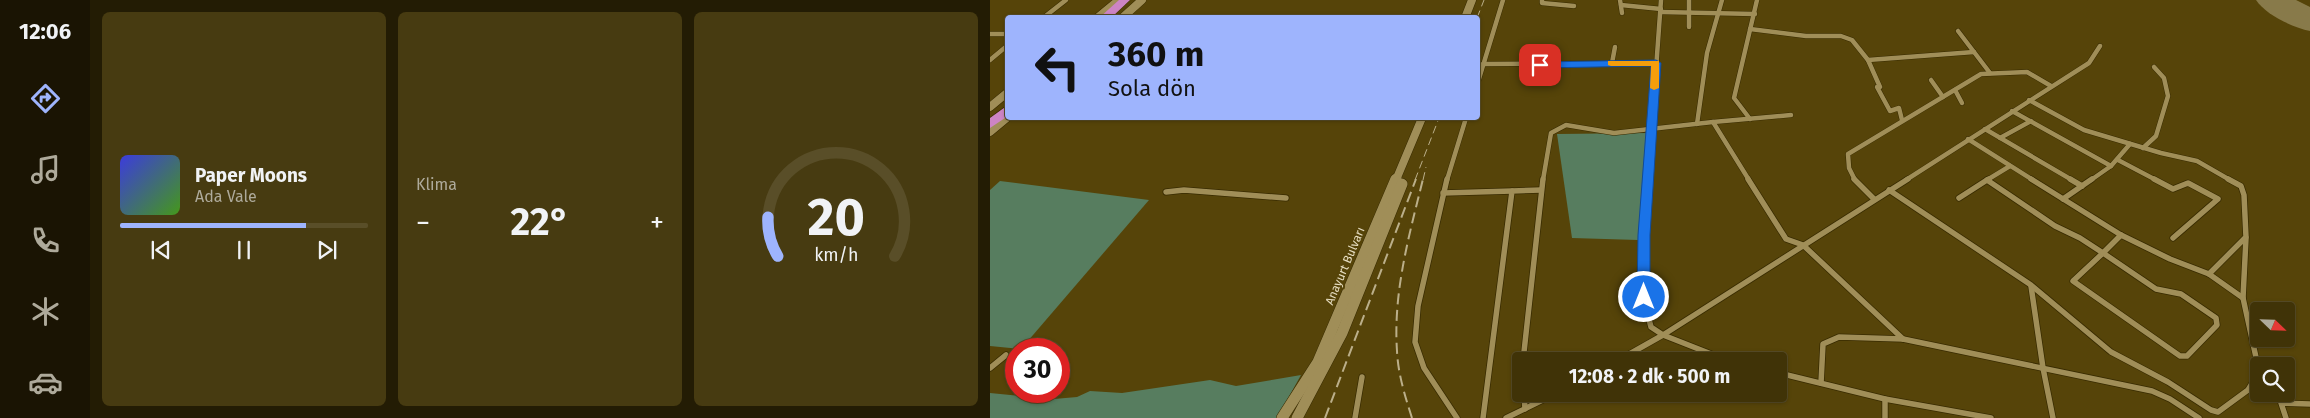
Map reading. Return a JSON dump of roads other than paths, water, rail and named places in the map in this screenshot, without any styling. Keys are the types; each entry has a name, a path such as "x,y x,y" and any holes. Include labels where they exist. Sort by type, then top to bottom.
{"highway":[{"path":"1108,15 1125,0"},
{"path":"1118,15 1136,0"},
{"path":"990,113 1005,100"},
{"path":"990,124 1005,112"}],"main road":[{"path":"1101,15 1118,0"},
{"path":"1125,15 1142,0"},
{"path":"1466,15 1472,0"},
{"path":"1471,15 1477,0"},
{"path":"990,107 1005,94"},
{"path":"990,132 1005,120"},
{"name":"Anayurt Bulvarı","path":"1282,418 1318,362 1421,120"},
{"name":"Anayurt Bulvarı","path":"1297,418 1312,395 1335,347 1427,120"}],"street":[{"path":"1047,15 1066,0"},
{"path":"1480,76 1503,0"},
{"path":"1542,0 1542,3 1551,6 1574,6"},
{"path":"1661,0 1644,235 1644,297 1651,327 1663,334 1707,352"},
{"path":"1688,0 1689,27"},
{"path":"1697,124 1707,53 1722,0"},
{"path":"1750,119 1734,98 1757,0"},
{"path":"1622,13 1621,3 1635,8 1661,11 1755,14"},
{"path":"1750,30 1806,36 1841,36 1852,40 1868,60 1880,87 1877,87 1890,111 1899,108 1902,120"},
{"path":"1958,31 1990,73"},
{"path":"990,34 1005,34"},
{"path":"1632,352 2089,63 2100,46"},
{"path":"1612,63 1615,47"},
{"path":"990,60 1005,48"},
{"path":"1868,60 1974,52"},
{"path":"990,55 996,55"},
{"path":"1484,64 1656,63"},
{"path":"1547,78 1549,64"},
{"path":"2143,148 2156,136 2168,96 2164,78 2154,67"},
{"path":"1874,199 1854,181 1846,164 1848,154 1902,120 1982,74 2027,72 2051,86"},
{"path":"1931,80 1943,96"},
{"path":"1955,90 1962,103"},
{"path":"2029,100 2084,130 2143,148 2197,161 2241,186 2244,195 2246,238 2243,298 2256,357"},
{"path":"2012,111 2111,166"},
{"path":"1523,352 1541,190 1551,133 1559,127 1574,125 1614,133 1791,115"},
{"path":"1457,418 1426,371 1414,343 1418,305 1443,193 1465,120"},
{"path":"1713,122 1786,239 1803,245 1903,339"},
{"path":"2000,138 2031,122"},
{"path":"1984,129 2082,186"},
{"path":"1968,139 2121,235 2170,259 2209,274 2243,298"},
{"path":"2063,199 2111,166 2130,144"},
{"path":"2118,160 2173,189 2188,183 2218,198 2173,238"},
{"path":"1958,198 2010,166"},
{"path":"1987,180 2055,226 2064,229 2102,254 2154,288 2167,294 2178,293 2216,318 2217,325 2187,356 2180,356 2073,281 2102,254 2121,235"},
{"path":"1166,192 1184,190 1286,198"},
{"path":"1443,193 1541,190"},
{"path":"1888,190 2031,285 2111,352 2168,382 2211,410 2218,412 2250,387"},
{"path":"1483,418 1512,191"},
{"path":"2209,274 2246,238"},
{"path":"2031,285 2043,368 2053,418"},
{"path":"1821,384 1823,344 1839,337 1903,339 2152,391 2170,399 2199,418"},
{"path":"990,368 1005,356"},
{"path":"1787,375 1886,399 1991,418"},
{"path":"1355,418 1362,377"},
{"path":"1885,418 1886,399"},
{"path":"1525,402 1525,409"},
{"path":"1506,418 1539,402"},
{"path":"2286,418 2281,403 2310,404"}],"railway":[{"path":"1478,15 1484,0"},
{"path":"1415,180 1438,120"},
{"path":"1423,180 1426,167"},
{"path":"1325,418 1416,179"},
{"path":"1412,418 1399,368 1396,329 1397,307 1403,264 1423,179"}]}
